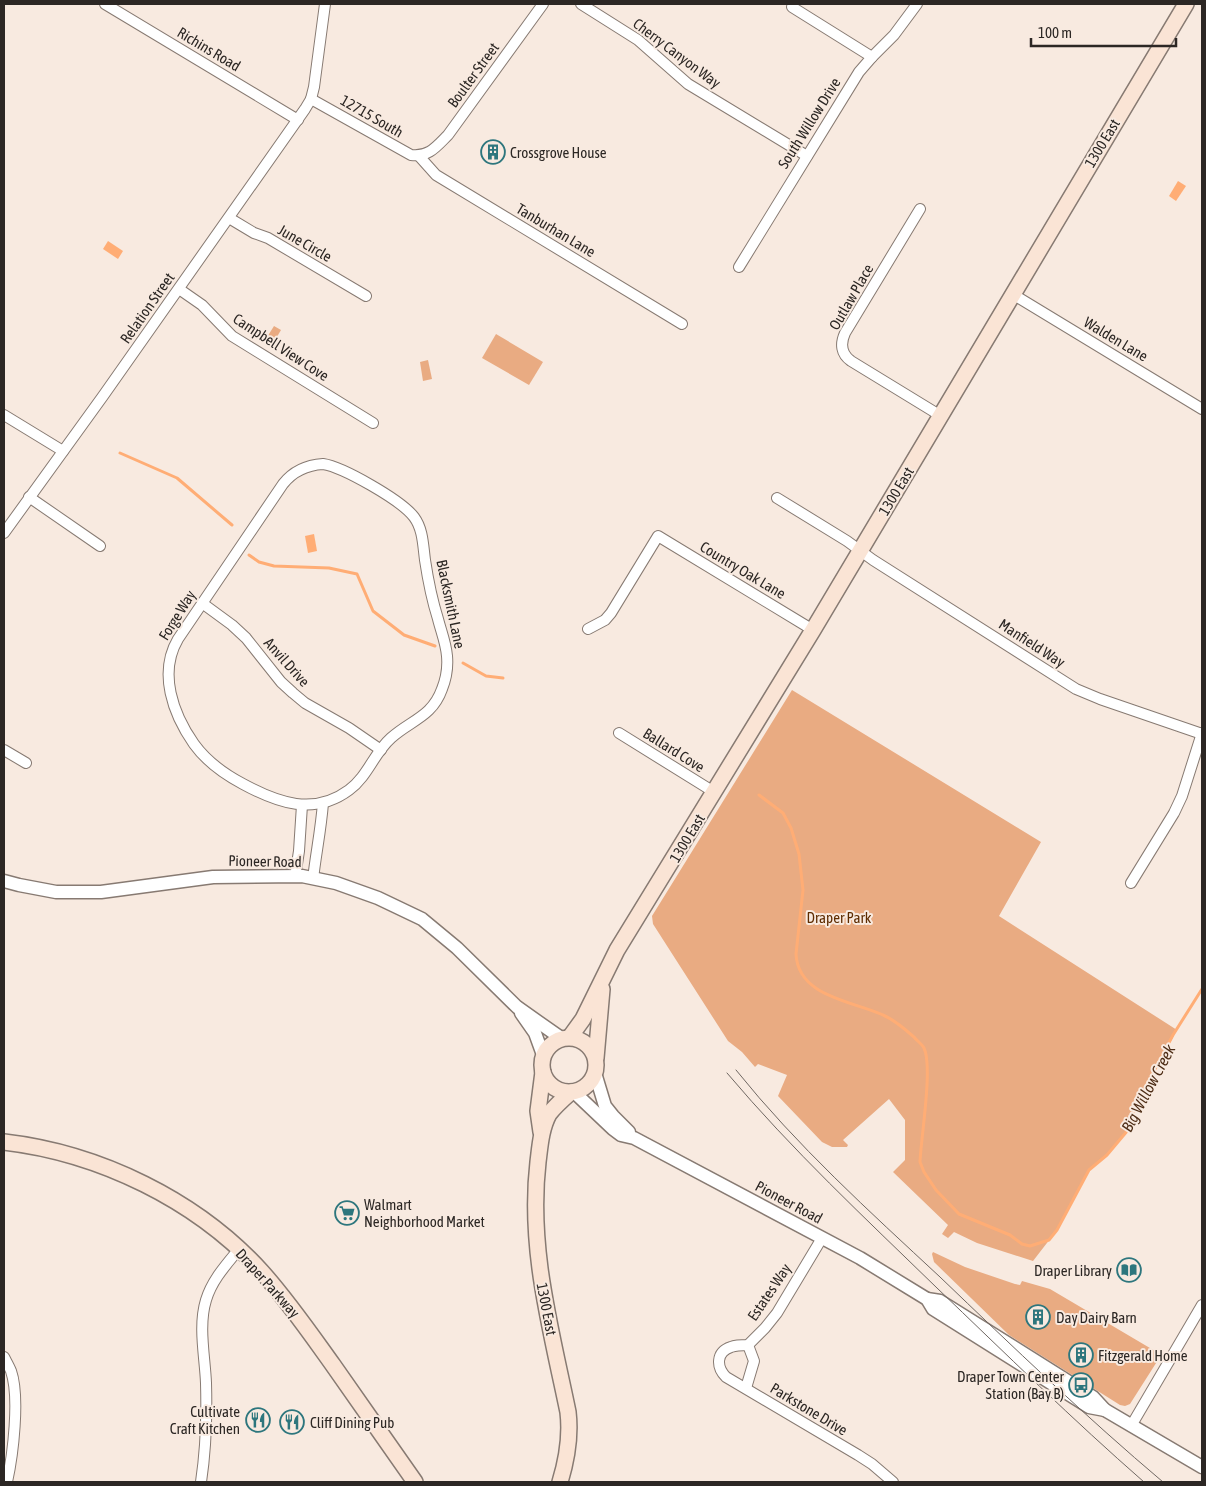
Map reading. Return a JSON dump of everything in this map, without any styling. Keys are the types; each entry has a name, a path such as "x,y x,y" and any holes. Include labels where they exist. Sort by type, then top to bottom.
{"main road":[{"name":"1300 East","path":"566,1038 583,1019 617,950 813,630 1186,4"},
{"name":"1300 East","path":"596,1066 603,977"},
{"path":"566,1038 582,1040 591,1048 596,1066 591,1082 584,1088 572,1092 558,1090 548,1083 542,1064 543,1055 553,1042 566,1038"},
{"name":"1300 East","path":"542,1134 538,1111 543,1072"},
{"name":"1300 East","path":"560,1482 568,1451 570,1430 536,1246 534,1192 542,1134 549,1115 572,1092"},
{"name":"Draper Parkway","path":"4,1142 54,1150 72,1155 131,1178 169,1198 239,1249 261,1271 301,1320 416,1482"}],"street":[{"name":"Richins Road","path":"105,4 298,120"},
{"path":"311,99 325,4"},
{"name":"Boulter Street","path":"420,156 428,153 448,134 543,4"},
{"name":"Cherry Canyon Way","path":"581,4 643,44 688,84 807,156"},
{"name":"South Willow Drive","path":"739,267 845,92 872,57 894,35 917,4"},
{"path":"792,7 872,57"},
{"name":"Relation Street","path":"4,533 179,289 311,99"},
{"name":"12715 South","path":"311,99 406,153 420,156"},
{"name":"Tanburhan Lane","path":"420,156 436,175 682,324"},
{"name":"Outlaw Place","path":"920,209 845,333 842,350 850,362 941,416"},
{"name":"June Circle","path":"229,218 254,233 268,238 366,296"},
{"name":"Campbell View Cove","path":"179,289 202,305 232,336 374,423"},
{"name":"Walden Lane","path":"1014,295 1202,409"},
{"path":"4,416 63,451"},
{"name":"Blacksmith Lane","path":"301,468 323,464 344,471 403,506 417,522 422,536 432,600 446,648 446,674 441,692 434,705 418,720 393,737 381,750 368,771 356,785 340,796 323,803"},
{"name":"Forge Way","path":"301,468 283,484 174,644 169,664 168,682 172,700 186,731 205,757 217,768 278,801 302,805 323,803"},
{"path":"29,497 100,546"},
{"name":"Manfield Way","path":"777,498 1076,689 1202,734"},
{"name":"Country Oak Lane","path":"588,629 605,620 611,613 658,536 813,630"},
{"name":"Anvil Drive","path":"202,603 246,638 281,682 293,693 381,750"},
{"name":"Ballard Cove","path":"618,733 714,792"},
{"path":"1131,883 1174,813 1182,796 1202,734"},
{"path":"4,750 26,763"},
{"path":"313,879 316,852 320,838 323,803"},
{"path":"295,877 302,805"},
{"name":"Pioneer Road","path":"4,881 56,892 101,892 213,877 302,876 336,883 378,898 422,919 457,948 517,1006 566,1038"},
{"name":"Pioneer Road","path":"517,1006 535,1033 543,1055"},
{"name":"Pioneer Road","path":"596,1066 603,1101 608,1112 634,1138"},
{"name":"Pioneer Road","path":"572,1092 621,1134 634,1138 860,1258 927,1299 940,1301 1093,1397 1105,1410 1202,1467"},
{"name":"Estates Way","path":"748,1345 777,1313 822,1238"},
{"path":"202,1482 206,1446 206,1384 202,1319 206,1300 213,1283 220,1271 239,1249"},
{"path":"1131,1426 1202,1305"},
{"path":"746,1388 721,1373 718,1361 720,1355 729,1347 748,1345"},
{"name":"Parkstone Drive","path":"748,1345 754,1361 746,1388 858,1455 893,1482"},
{"path":"4,1357 11,1371 14,1388 14,1442 7,1482"}],"green space":[{"path":"274,326 281,330 271,347 264,342"},
{"path":"496,334 543,362 529,385 482,358"},
{"path":"428,360 432,379 423,381 420,362"},
{"name":"Draper Park","path":"792,690 1041,842 999,916 1177,1030 1136,1105 1128,1130 1107,1155 1089,1170 1057,1230 1033,1261 977,1243 954,1232 948,1238 942,1234 948,1225 893,1172 905,1160 905,1120 889,1099 843,1140 848,1145 847,1147 832,1147 822,1142 778,1096 787,1075 758,1064 755,1067 742,1052 728,1041 653,924 652,916"},
{"path":"933,1252 965,1267 1015,1284 1020,1285 1022,1281 1050,1289 1155,1351 1158,1360 1130,1404 1120,1405 1009,1335 934,1262"}],"shaded area":[{"path":"1178,181 1186,186 1176,201 1169,196"},
{"path":"108,241 123,251 118,259 103,249"},
{"path":"314,534 317,551 308,553 305,536"}],"waterway":[{"name":"Big Willow Creek","path":"120,453 177,478 232,525"},
{"name":"Big Willow Creek","path":"249,555 259,562 274,566 329,568 357,574 373,611 404,635 435,646"},
{"name":"Big Willow Creek","path":"463,663 486,676 503,678"},
{"name":"Big Willow Creek","path":"759,795 783,813 791,828 799,854 803,890 796,954 799,968 806,980 816,989 843,1001 871,1010 896,1022 922,1045 926,1057 927,1070 926,1103 920,1162 924,1172 936,1190 959,1214 1010,1235 1022,1244 1030,1246 1049,1240 1057,1230 1089,1170 1107,1155 1128,1130 1136,1105 1173,1035 1202,989"}],"tram line":[{"path":"736,1070 784,1125 860,1203 1050,1381 1163,1482"},
{"path":"727,1073 777,1129 856,1210 1039,1386 1144,1482"}],"place":[{"name":"Crossgrove House","path":"493,152"},
{"name":"Walmart Neighborhood Market","path":"347,1213"},
{"name":"Draper Library","path":"1129,1270"},
{"name":"Day Dairy Barn","path":"1038,1317"},
{"name":"Fitzgerald Home","path":"1081,1355"},
{"name":"Draper Town Center Station (Bay B)","path":"1081,1385"},
{"name":"Cultivate Craft Kitchen","path":"258,1420"},
{"name":"Cliff Dining Pub","path":"292,1422"}]}
